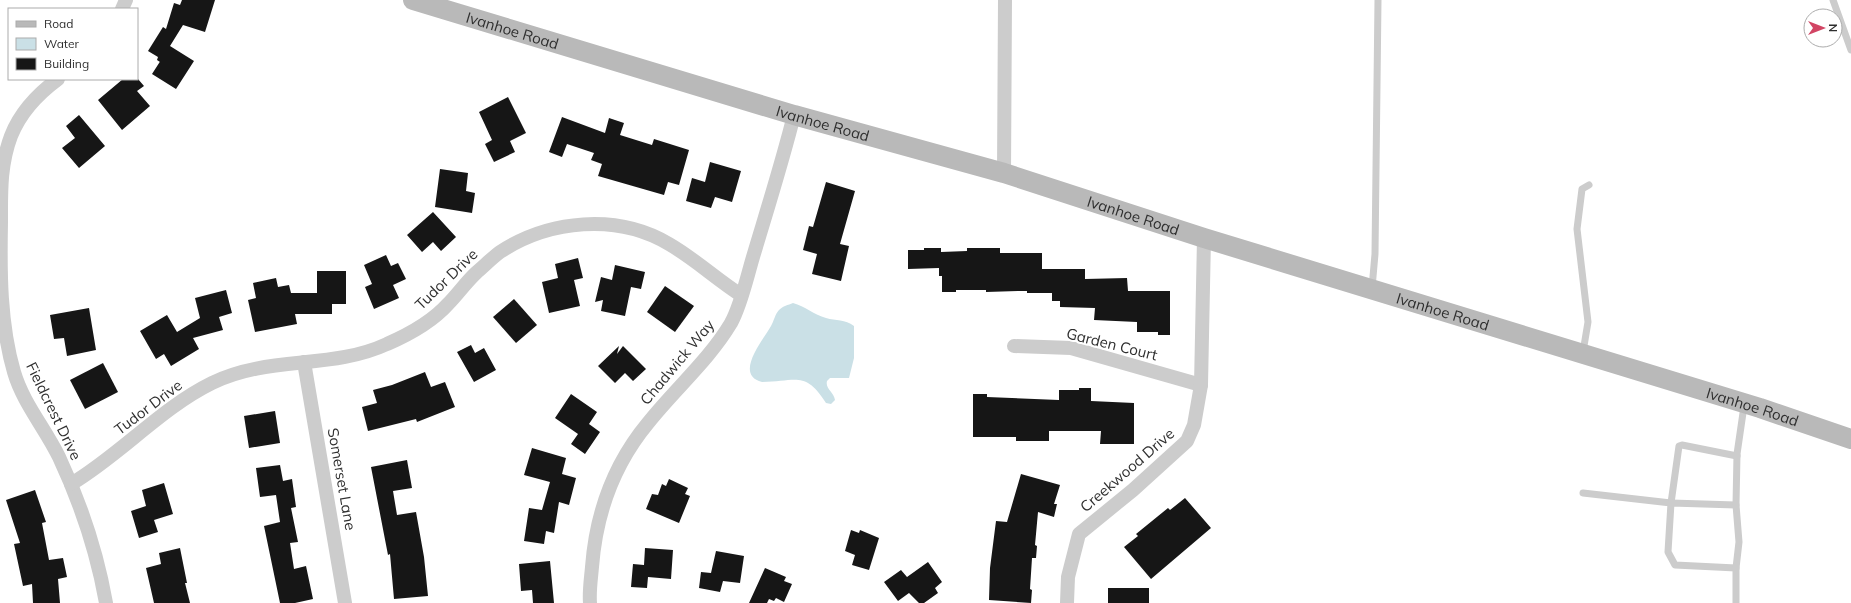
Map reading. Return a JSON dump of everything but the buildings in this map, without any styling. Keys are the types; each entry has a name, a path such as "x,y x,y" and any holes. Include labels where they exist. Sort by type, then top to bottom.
{"main road":[{"name":"Ivanhoe Road","path":"413,0 794,115 1004,173 1204,238 1745,403 1851,439"}],"street":[{"path":"1004,173 1006,0"},
{"name":"Fieldcrest Drive","path":"57,80 36,98 19,120 11,135 4,158 1,205 2,319 14,373 32,412 58,456 87,525 96,553 106,603"},
{"name":"Chadwick Way","path":"590,603 594,542 612,480 630,448 648,423 715,347 732,322 786,147 794,115"},
{"name":"Tudor Drive","path":"71,484 95,470 182,401 212,383 250,369 279,364 351,356 372,351 412,333 447,306 472,276 499,253 525,239 559,227 580,224 617,226 650,235 690,257 718,280 741,295"},
{"name":"Creekwood Drive","path":"1068,603 1068,577 1079,534 1133,490 1187,441 1194,425 1199,406 1201,385 1204,238"},
{"name":"Garden Court","path":"1014,346 1071,348 1201,385"},
{"name":"Somerset Lane","path":"304,362 345,603"}],"lane":[{"path":"1371,289 1375,254 1378,0"},
{"path":"1833,0 1851,50"},
{"path":"1583,354 1588,322 1578,219 1582,189 1589,185"},
{"path":"1736,603 1736,568 1739,542 1736,505 1737,456 1745,403"},
{"path":"1736,568 1675,565 1668,552 1671,503 1679,446 1682,445 1737,456"},
{"path":"1583,493 1671,503 1736,505"}],"water":[{"path":"793,303 802,306 822,317 844,321 854,326 854,358 849,378 830,378 827,381 827,386 835,400 831,404 826,403 812,386 805,382 792,380 762,382 754,378 750,372 750,365 753,356 778,312 782,308"}]}
